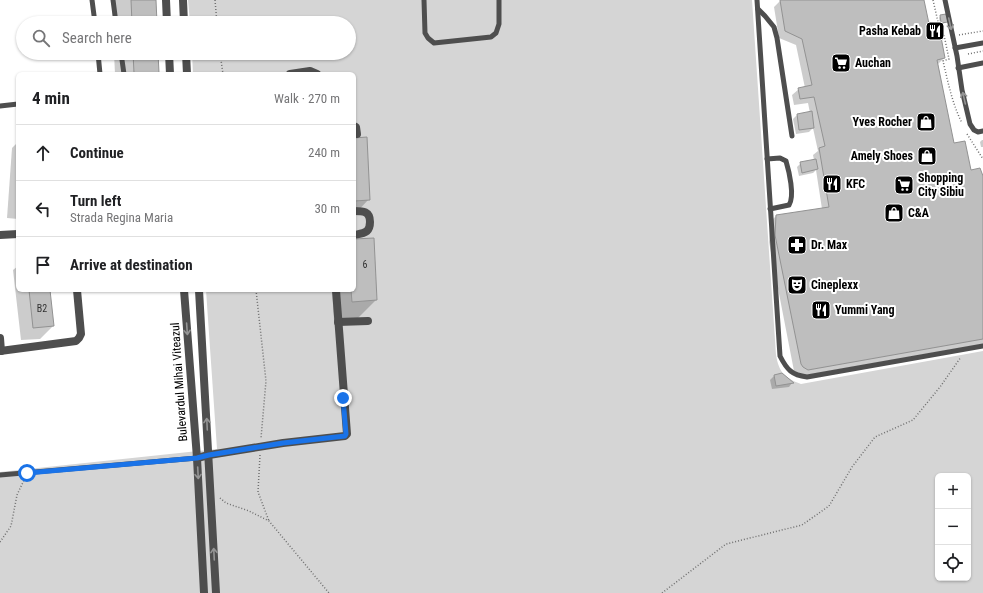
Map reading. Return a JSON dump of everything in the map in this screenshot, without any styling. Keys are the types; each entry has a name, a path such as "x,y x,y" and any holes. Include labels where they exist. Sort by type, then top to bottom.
{"street":[{"path":"166,0 167,16"},
{"path":"182,0 183,16"},
{"path":"169,60 170,72"},
{"path":"186,60 187,72"},
{"path":"356,127 358,134"},
{"path":"356,211 366,212 369,216 370,223 369,228 365,232 356,235"},
{"path":"0,235 16,234"},
{"path":"0,338 1,351 76,341 80,334 77,292"},
{"name":"Bulevardul Mihai Viteazul","path":"184,292 197,458 204,593"},
{"name":"Bulevardul Mihai Viteazul","path":"199,292 216,593"},
{"path":"197,458 283,443 345,436 336,292"},
{"path":"338,322 368,321"}],"lane":[{"path":"92,0 94,16"},
{"path":"113,0 115,16"},
{"path":"424,0 425,33 428,38 434,42 491,37 496,33 499,24 499,0"},
{"path":"757,0 780,356 785,367 798,376 807,377 983,346"},
{"path":"945,0 970,124 974,130 980,131"},
{"path":"758,9 774,27 777,38 792,136"},
{"path":"955,48 983,43"},
{"path":"99,60 100,72"},
{"path":"121,60 124,72"},
{"path":"958,68 983,63"},
{"path":"0,106 16,104"},
{"path":"767,159 780,158 786,161 789,170 792,198 789,205 770,208"},
{"path":"0,475 197,458"}],"path":[{"path":"215,0 216,16"},
{"path":"933,0 941,35 944,34 949,59 943,61 951,95 963,125"},
{"path":"944,38 983,31"},
{"path":"221,60 223,72"},
{"path":"966,131 983,158"},
{"path":"256,292 266,381 260,447 258,492 269,521 329,593"},
{"path":"662,593 726,544 802,525 829,506 852,467 875,437 912,420 940,387 967,348"},
{"path":"0,542 11,526 17,495 27,473"},
{"path":"210,490 226,503 249,511 269,521"}],"shaded area":[{"path":"188,0 752,0 776,355 779,366 786,377 801,384 983,351 983,593 0,593 0,472 217,449 206,292 356,292 356,72 193,72 192,60 356,60 356,16 189,16"}],"building":[{"path":"131,0 156,0 157,16 132,16"},
{"name":"Shopping City Sibiu","path":"780,0 924,0 932,38 941,37 945,58 937,60 954,143 965,141 971,170 980,168 983,176 983,339 808,370 801,364 775,235 776,215 829,207 819,148 825,146 814,97 800,99 798,88 812,85 802,39 785,31"},
{"path":"946,14 948,22 941,23 940,15"},
{"name":"Pasha Kebab","path":"937,23 940,37 932,38 929,24"},
{"path":"133,60 158,60 159,72 134,72"},
{"path":"812,111 814,128 799,130 797,114"},
{"path":"367,137 370,200 356,201 356,138"},
{"path":"816,159 818,169 802,173 800,162"},
{"path":"374,238 377,300 352,302 351,292 356,292 356,239"},
{"path":"29,292 50,292 54,326 33,328"},
{"path":"782,373 794,383 776,386 774,375"}],"place":[{"name":"Pasha Kebab","path":"935,31"},
{"name":"Auchan","path":"841,63"},
{"name":"Yves Rocher","path":"926,122"},
{"name":"Amely Shoes","path":"927,156"},
{"name":"KFC","path":"832,184"},
{"name":"Shopping City Sibiu","path":"904,185"},
{"name":"C&A","path":"894,213"},
{"name":"Dr. Max","path":"797,245"},
{"name":"Cineplexx","path":"797,285"},
{"name":"Yummi Yang","path":"821,310"}],"route":[{"path":"27,473 197,458 283,443 345,436 343,398"}]}
